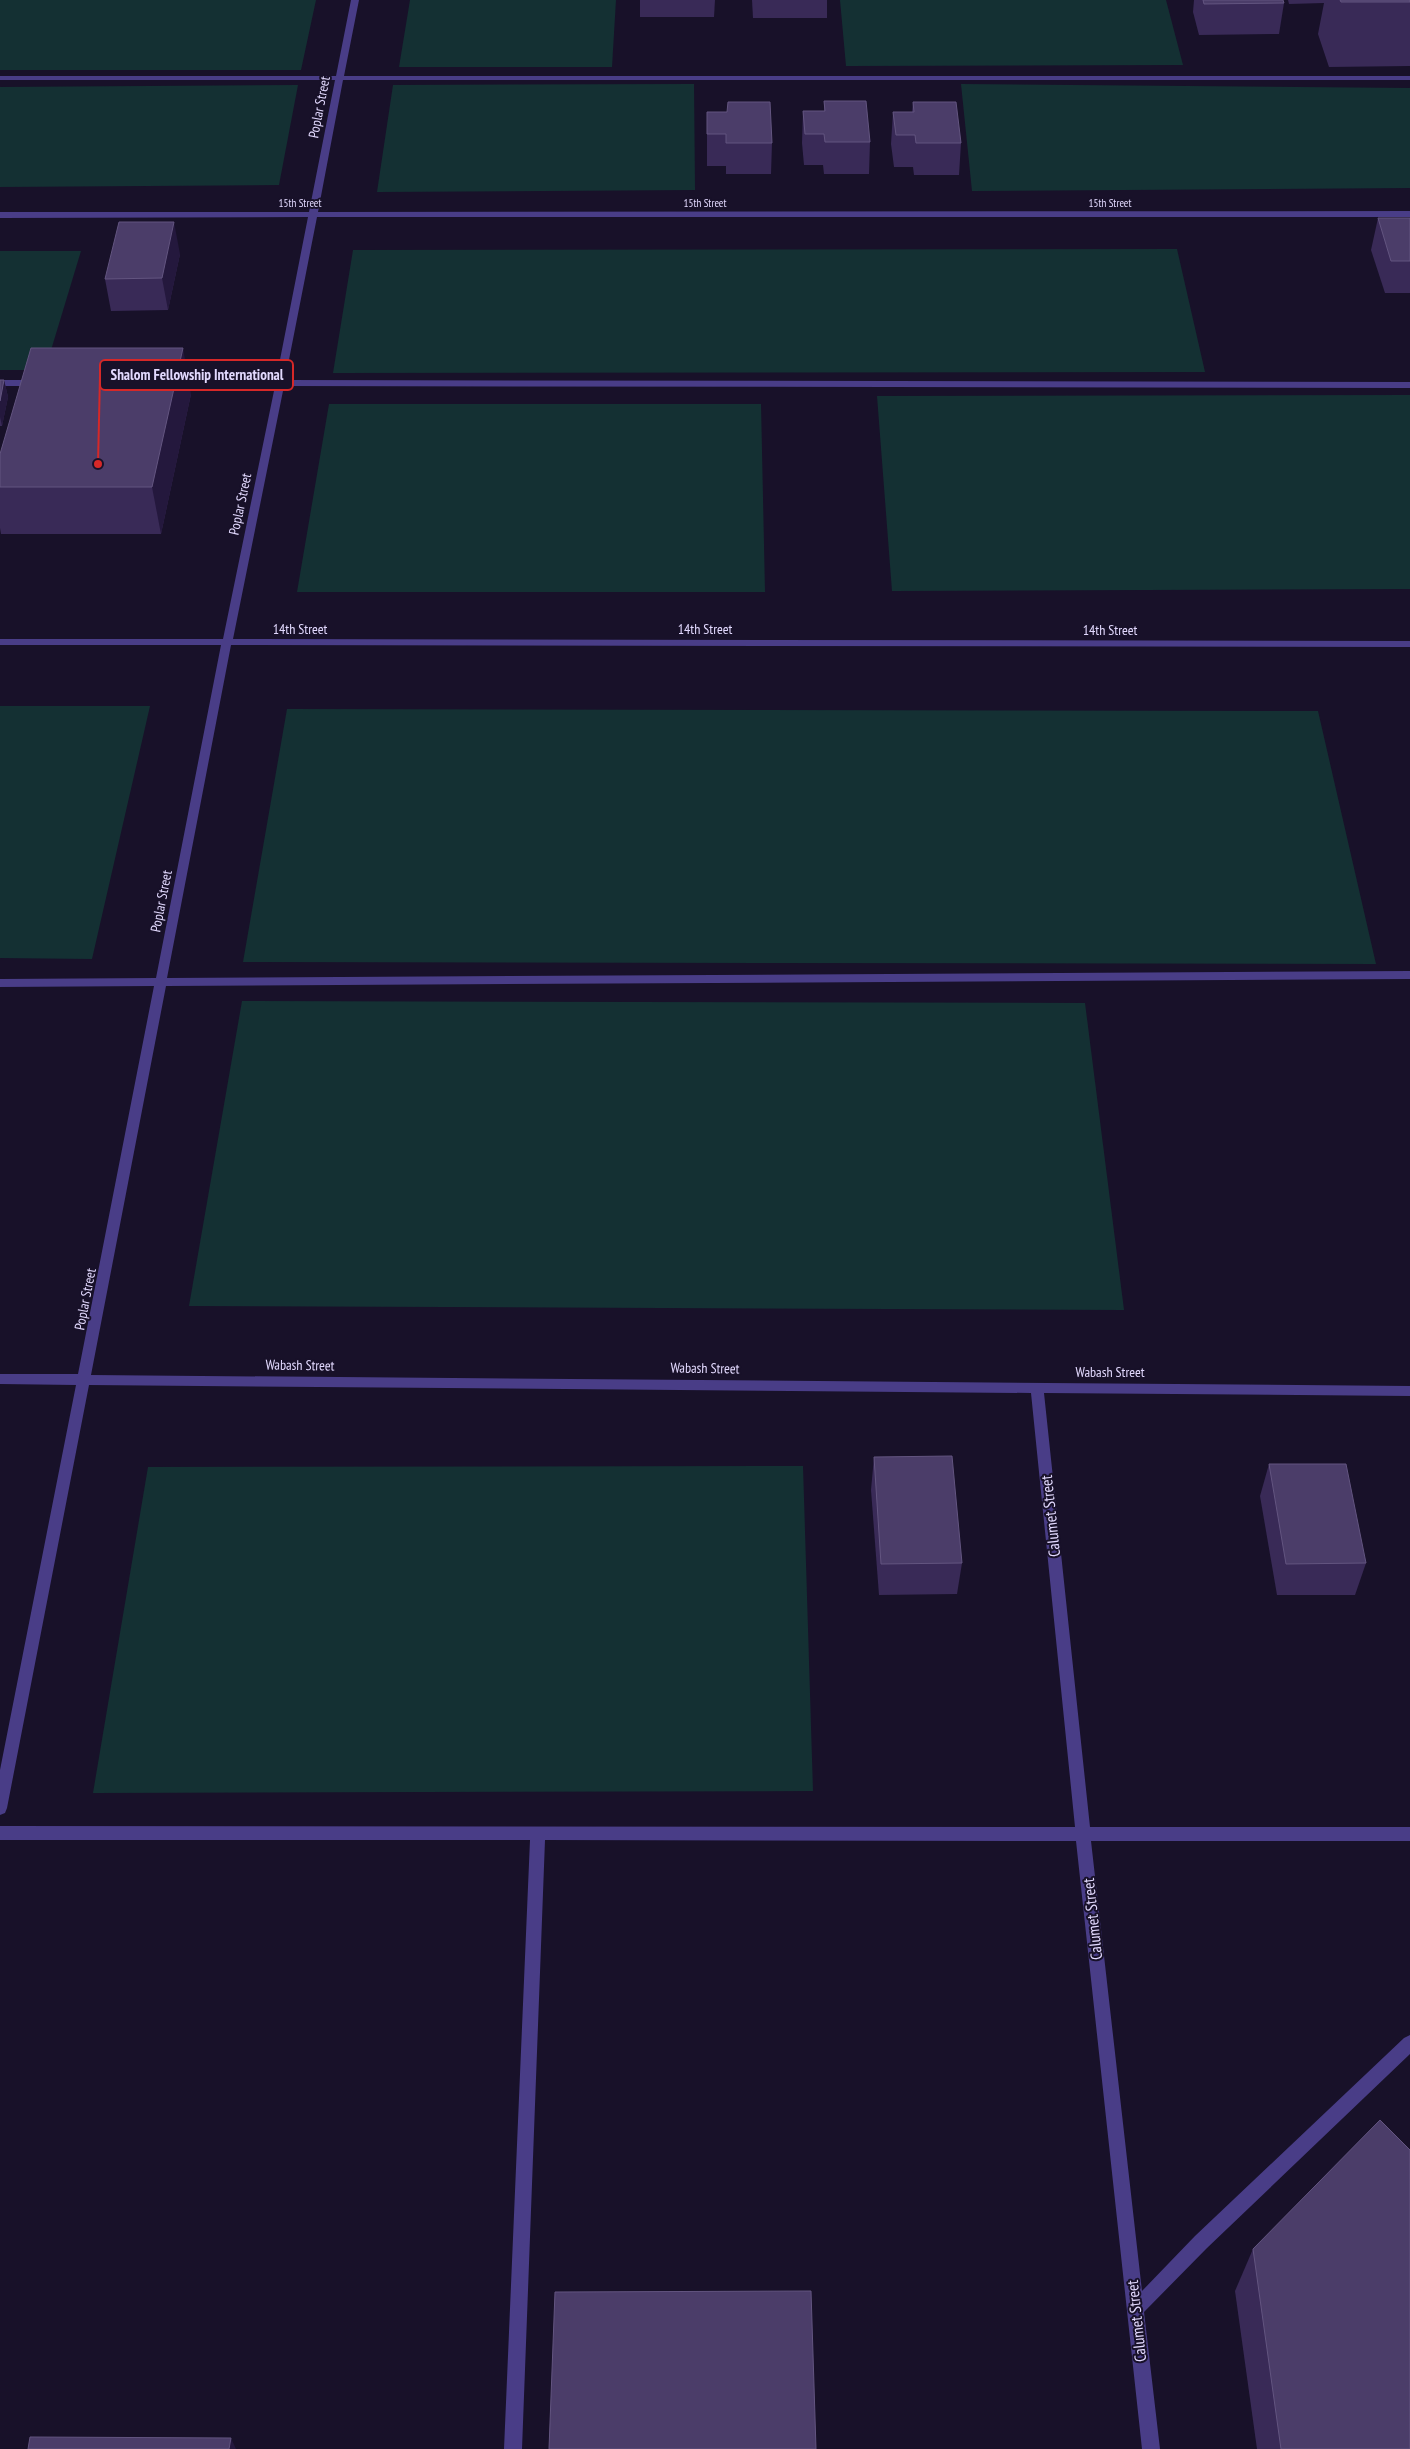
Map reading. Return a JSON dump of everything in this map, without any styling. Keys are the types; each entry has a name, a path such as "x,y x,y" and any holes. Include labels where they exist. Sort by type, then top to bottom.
{"street":[{"name":"Poplar Street","path":"0,1808 85,1379 226,642 280,383 355,0"},
{"path":"0,78 1410,78"},
{"name":"15th Street","path":"0,215 1410,214"},
{"path":"0,382 48,383"},
{"path":"164,383 1410,385"},
{"name":"14th Street","path":"0,642 1410,644"},
{"path":"0,983 161,984 1410,974"},
{"name":"Wabash Street","path":"0,1379 1410,1391"},
{"name":"Calumet Street","path":"1037,1388 1150,2449"},
{"path":"0,1833 1410,1834"},
{"path":"513,2449 538,1833"},
{"path":"1135,2310 1201,2242 1410,2043"}],"green space":[{"path":"0,0 316,0 301,70 0,70"},
{"path":"410,0 616,0 612,67 399,67"},
{"path":"840,0 1166,0 1183,65 846,66"},
{"path":"694,84 695,190 377,192 393,85"},
{"path":"961,84 1410,88 1410,188 972,191"},
{"path":"298,85 279,185 0,187 0,87"},
{"path":"1177,249 1205,372 333,373 353,250"},
{"path":"0,251 81,251 45,370 0,370"},
{"path":"1410,395 1410,589 892,591 877,396"},
{"path":"329,404 761,404 765,592 297,592"},
{"path":"0,706 150,706 92,959 0,958"},
{"path":"287,709 1318,711 1376,964 243,962"},
{"path":"242,1001 1085,1003 1124,1310 189,1306"},
{"path":"803,1466 813,1791 93,1793 148,1467"}],"building":[{"path":"1203,0 1283,0 1284,3 1204,4"},
{"path":"1340,0 1410,0 1410,2 1341,2"},
{"path":"824,101 866,101 870,142 825,142 824,134 805,134 803,111 825,111"},
{"path":"728,102 770,102 772,143 726,143 726,134 707,134 707,112 727,112"},
{"path":"913,102 956,102 961,143 916,143 915,135 896,135 893,112 914,112"},
{"path":"1378,218 1410,218 1410,261 1391,261"},
{"path":"119,222 174,222 162,278 105,279"},
{"path":"31,348 183,348 152,487 0,487 0,454"},
{"path":"0,380 4,380 0,401"},
{"path":"952,1456 962,1563 881,1564 874,1457"},
{"path":"1269,1464 1346,1464 1366,1563 1286,1564"},
{"path":"1380,2120 1410,2150 1410,2449 1281,2449 1253,2249"},
{"path":"811,2291 816,2449 549,2449 555,2292"},
{"path":"30,2437 231,2438 229,2449 28,2449"}],"place":[{"name":"Shalom Fellowship International","path":"98,464"}]}
